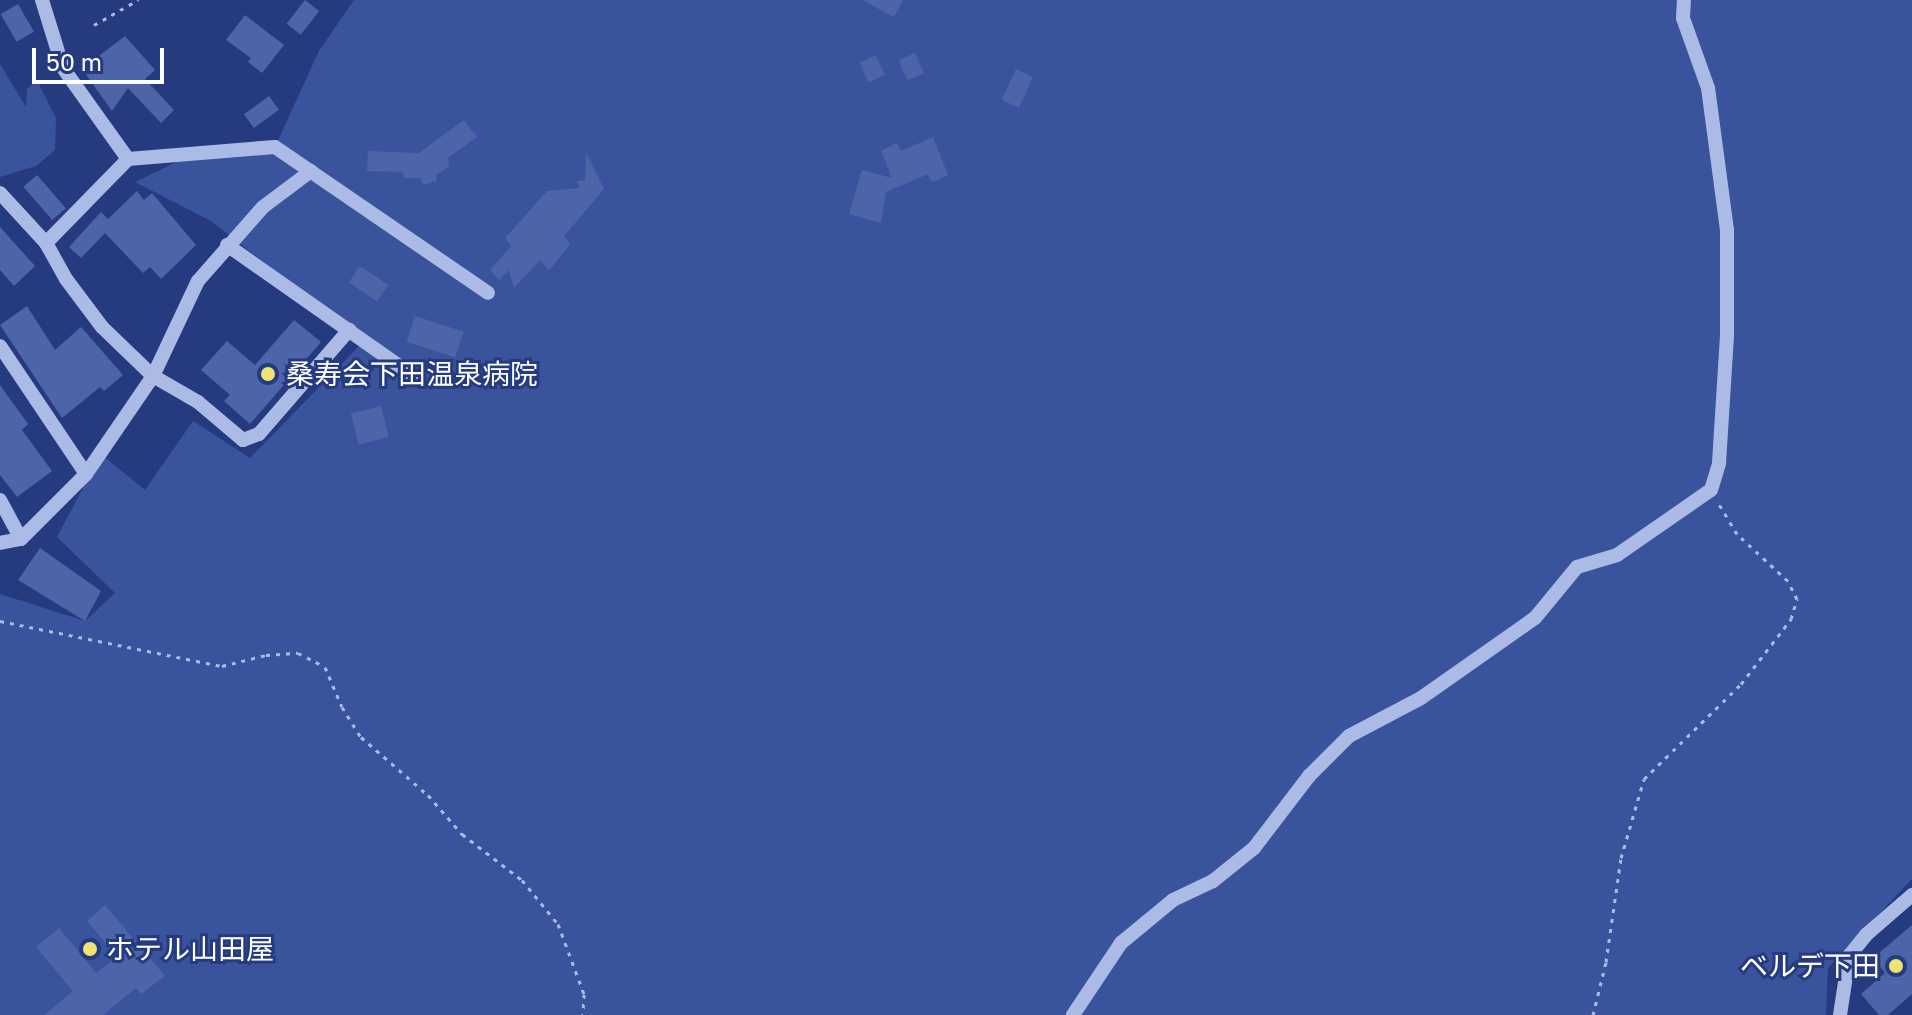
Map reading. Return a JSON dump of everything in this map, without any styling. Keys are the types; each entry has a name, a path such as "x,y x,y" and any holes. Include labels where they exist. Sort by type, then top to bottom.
{"street":[{"path":"42,0 63,68 128,159"},
{"path":"1073,1015 1121,943 1173,900 1213,881 1254,848 1309,776 1349,736 1421,698 1535,618 1577,567 1617,555 1711,490 1719,463 1727,336 1727,230 1708,88 1683,18 1684,0"},
{"path":"46,243 128,159 275,147 488,293"},
{"path":"0,543 21,539 86,474 153,376 198,281 263,207 311,171"},
{"path":"0,193 46,243 66,279 102,327 153,376 198,402 243,440 259,434 349,330"},
{"path":"227,245 416,378"},
{"path":"0,346 86,474"},
{"path":"0,500 21,539"},
{"path":"1840,1015 1849,956 1867,934 1912,895"}],"path":[{"path":"94,25 138,0"},
{"path":"1593,1015 1606,962 1621,858 1644,779 1741,684 1791,619 1797,599 1788,581 1737,534 1711,490"},
{"path":"0,621 222,666 266,655 298,653 325,667 342,707 361,737 428,795 462,834 522,880 558,924 584,994 583,1015"}],"shaded area":[{"path":"354,0 1912,0 1912,879 1828,968 1826,1015 0,1015 0,594 85,621 115,593 57,537 101,454 145,490 193,421 250,458 364,341 211,221 135,182 181,160 275,147 319,51"},
{"path":"0,64 26,107 27,89 37,80 56,118 55,150 36,166 0,177"}],"building":[{"path":"305,0 319,11 301,35 287,24"},
{"path":"862,0 903,0 894,17"},
{"path":"18,4 34,32 17,42 1,14"},
{"path":"245,15 284,45 262,73 248,62 251,58 226,40"},
{"path":"125,36 155,70 145,79 174,110 161,123 128,88 112,111 82,69"},
{"path":"915,53 924,73 908,80 899,60"},
{"path":"876,55 885,75 869,82 860,62"},
{"path":"1016,69 1033,77 1019,108 1002,100"},
{"path":"269,96 279,110 254,128 244,114"},
{"path":"464,120 477,137 448,158 449,166 436,175 437,181 423,185 420,178 405,178 402,172 367,171 368,151 419,153"},
{"path":"933,137 948,175 932,182 928,174 886,192 881,223 849,214 862,170 892,178 881,151 897,143 901,151"},
{"path":"586,153 604,189 564,236 570,245 549,270 540,260 514,288 509,270 499,280 490,270 511,246 505,238 547,191 580,188 577,181 585,180"},
{"path":"37,175 66,208 52,220 23,187"},
{"path":"137,191 144,200 152,193 196,245 161,279 150,267 143,273 105,233 81,258 69,247 101,212 108,219"},
{"path":"0,227 35,266 14,286 0,270"},
{"path":"360,266 388,285 377,302 349,283"},
{"path":"27,306 55,350 81,327 123,375 104,391 100,387 62,418 0,325"},
{"path":"415,316 464,332 455,357 407,342"},
{"path":"294,320 321,342 250,424 224,401 230,395 201,370 227,341 255,365"},
{"path":"0,385 28,424 22,430 52,471 17,497 0,475"},
{"path":"381,406 389,437 359,445 351,413"},
{"path":"40,548 101,591 85,621 18,580"},
{"path":"105,905 165,976 141,994 136,988 103,1015 44,1015 73,991 36,947 59,928 96,973 117,957 87,921"},
{"name":"ベルデ下田","path":"1912,925 1912,994 1888,1015 1879,1015 1861,994 1885,973 1873,958"}],"place":[{"name":"桑寿会下田温泉病院","path":"268,374"},
{"name":"ホテル山田屋","path":"90,949"},
{"name":"ベルデ下田","path":"1896,966"}]}
